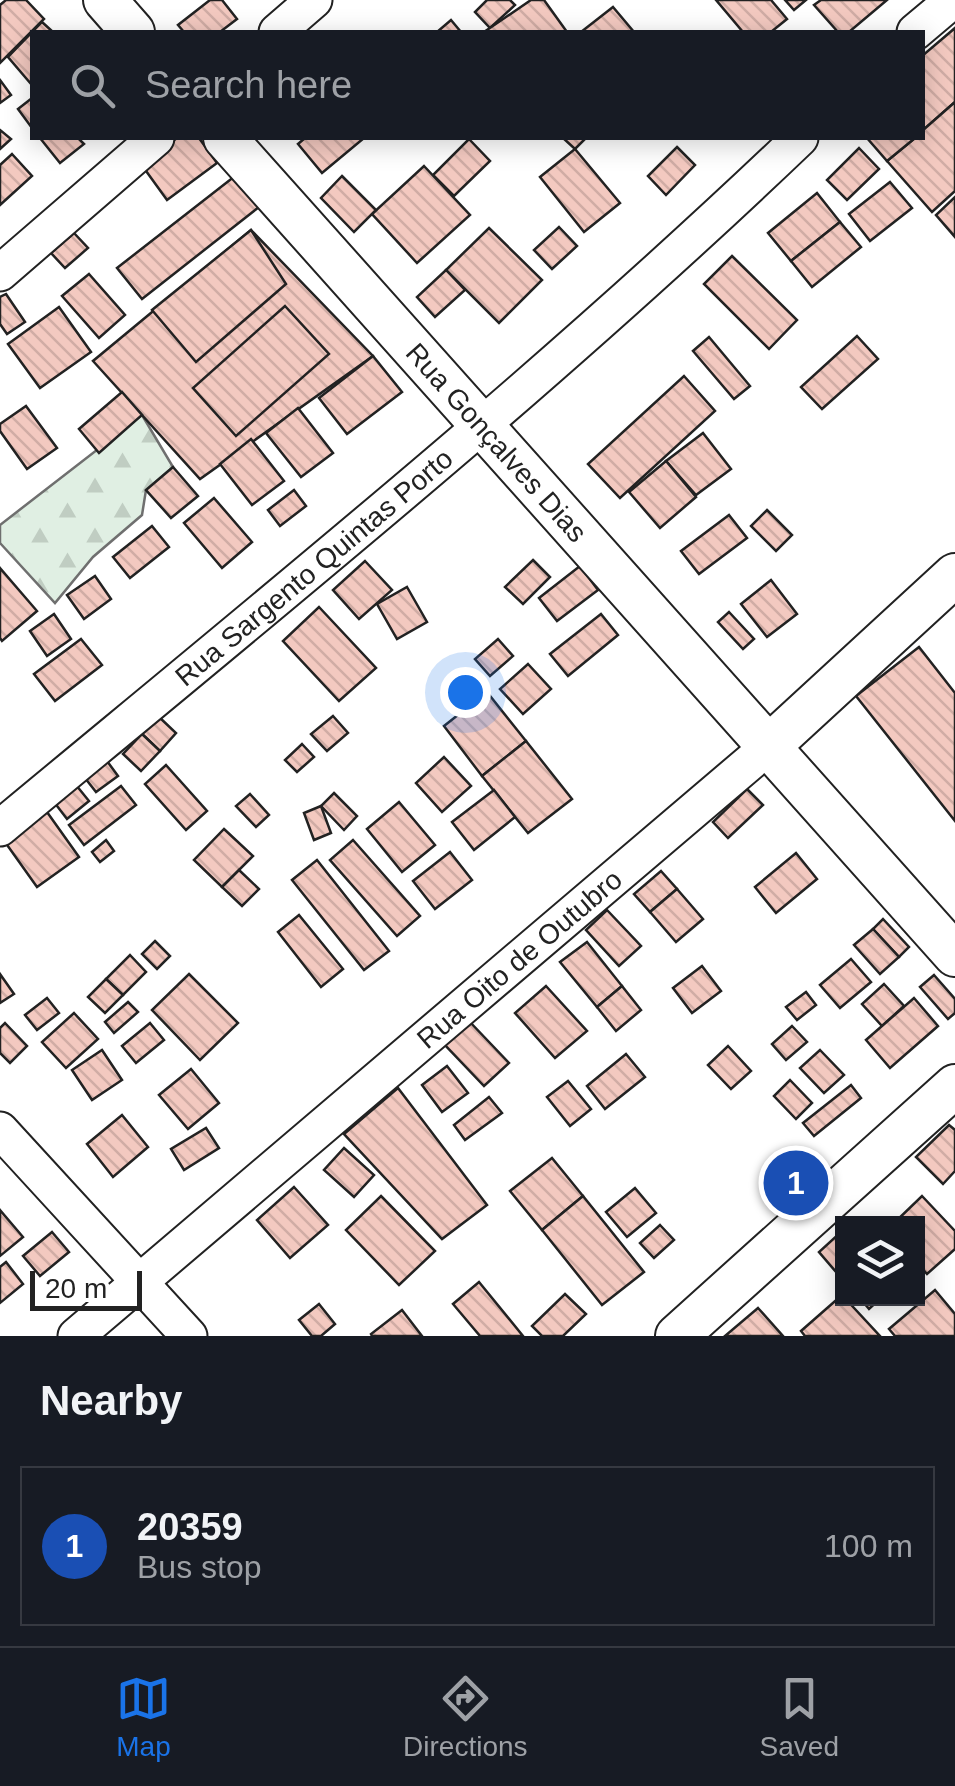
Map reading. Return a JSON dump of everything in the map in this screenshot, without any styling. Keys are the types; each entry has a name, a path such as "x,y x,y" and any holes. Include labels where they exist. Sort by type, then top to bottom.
{"street":[{"path":"105,0 131,30"},
{"path":"279,30 314,0"},
{"path":"917,30 953,0"},
{"path":"0,272 154,140"},
{"name":"Rua Gonçalves Dias","path":"227,140 955,955"},
{"name":"Rua Sargento Quintas Porto","path":"0,828 481,429 664,267 798,140"},
{"name":"Rua Oito de Outubro","path":"76,1336 670,835 955,575"},
{"path":"677,1336 955,1086"},
{"path":"0,1130 189,1336"}],"green space":[{"path":"142,415 173,467 146,490 142,515 93,557 55,603 0,543 0,525"}],"building":[{"path":"6,0 26,0 44,19 0,63 0,5"},
{"path":"210,0 222,0 237,19 223,30 182,30 178,25"},
{"path":"487,0 510,0 515,5 490,28 475,12"},
{"path":"531,0 544,0 566,30 487,30"},
{"path":"716,0 771,0 787,19 773,30 741,30"},
{"path":"785,0 806,0 794,10"},
{"path":"821,0 887,0 851,30 836,30 814,5"},
{"path":"613,7 632,30 584,30"},
{"path":"451,20 459,30 439,30"},
{"path":"42,22 51,30 34,30"},
{"path":"955,28 955,102 925,128 925,53"},
{"path":"30,34 30,83 8,57"},
{"path":"0,80 11,95 0,103"},
{"path":"30,100 30,125 18,109"},
{"path":"955,102 955,191 932,212 887,161 913,140 925,140 925,128"},
{"path":"0,130 11,139 0,149"},
{"path":"42,140 80,140 84,144 60,163"},
{"path":"174,140 200,140 217,163 167,200 141,164"},
{"path":"303,140 362,140 322,173 298,144"},
{"path":"468,140 490,161 454,196 433,175"},
{"path":"565,140 584,140 575,149"},
{"path":"869,140 913,140 887,161"},
{"path":"677,147 695,165 666,195 648,176"},
{"path":"859,148 879,169 847,200 827,180"},
{"path":"575,149 620,203 584,232 540,177"},
{"path":"12,154 32,176 0,205 0,165"},
{"path":"424,166 470,215 417,263 372,214"},
{"path":"235,176 259,207 142,299 117,268"},
{"path":"342,176 376,210 354,232 321,198"},
{"path":"890,182 912,208 870,241 849,214"},
{"path":"817,193 840,222 791,261 768,233"},
{"path":"955,197 955,237 936,215"},
{"path":"840,222 861,247 812,287 791,261"},
{"path":"559,227 577,246 552,269 534,250"},
{"path":"489,228 542,280 499,323 446,270"},
{"path":"251,230 373,356 200,479 93,361"},
{"path":"251,230 286,284 196,362 152,310"},
{"path":"74,233 88,248 65,268 51,253"},
{"path":"732,256 797,320 769,349 704,284"},
{"path":"446,270 465,290 435,317 417,297"},
{"path":"89,274 125,315 99,338 62,296"},
{"path":"6,294 25,322 7,334 0,324 0,297"},
{"path":"285,306 329,354 236,436 193,388"},
{"path":"59,307 91,352 40,388 8,344"},
{"path":"857,336 878,359 822,409 801,387"},
{"path":"709,337 750,386 734,399 693,351"},
{"path":"373,356 402,392 347,434 319,398"},
{"path":"684,376 715,411 620,498 588,464"},
{"path":"122,392 142,415 99,453 79,429"},
{"path":"26,406 57,448 27,469 0,431 0,424"},
{"path":"298,408 333,453 301,477 266,433"},
{"path":"703,433 731,469 696,495 666,461"},
{"path":"251,439 284,481 252,505 220,464"},
{"path":"666,461 696,497 660,528 629,492"},
{"path":"173,467 198,496 171,518 146,490"},
{"path":"294,490 306,506 280,526 268,510"},
{"path":"214,498 252,542 222,568 184,523"},
{"path":"767,510 792,535 776,551 751,526"},
{"path":"729,515 747,538 699,574 681,551"},
{"path":"152,526 169,547 130,578 113,557"},
{"path":"533,560 550,577 523,604 505,587"},
{"path":"365,561 392,590 359,619 333,590"},
{"path":"580,566 598,590 557,621 539,598"},
{"path":"0,568 37,611 2,641 0,638"},
{"path":"95,576 111,599 84,619 67,595"},
{"path":"771,580 797,614 767,637 741,604"},
{"path":"407,587 427,622 397,639 377,604"},
{"path":"319,607 376,668 339,701 283,641"},
{"path":"729,612 754,639 743,649 718,622"},
{"path":"54,614 71,639 47,656 30,631"},
{"path":"601,614 618,635 568,676 550,654"},
{"path":"81,639 102,665 55,701 34,674"},
{"path":"498,639 513,656 490,676 475,659"},
{"path":"919,647 955,693 955,821 856,696"},
{"path":"528,664 551,689 523,714 500,689"},
{"path":"487,692 526,741 482,776 444,726"},
{"path":"158,716 176,733 160,751 142,734"},
{"path":"333,716 348,733 327,751 311,734"},
{"path":"142,734 160,751 141,771 123,754"},
{"path":"526,741 572,799 528,833 482,776"},
{"path":"302,744 314,757 297,772 285,760"},
{"path":"444,757 471,786 442,812 416,783"},
{"path":"107,761 118,776 96,792 85,778"},
{"path":"166,765 207,811 186,830 145,784"},
{"path":"76,785 89,801 67,819 54,802"},
{"path":"121,786 136,805 84,845 69,825"},
{"path":"747,789 763,805 728,838 713,822"},
{"path":"494,790 515,817 474,850 452,822"},
{"path":"334,793 357,816 344,830 321,806"},
{"path":"250,794 269,815 256,827 236,806"},
{"path":"399,802 435,845 402,872 367,829"},
{"path":"321,806 331,833 314,840 304,813"},
{"path":"47,812 79,857 37,887 5,842"},
{"path":"224,829 253,856 222,887 194,860"},
{"path":"106,840 114,851 100,862 92,852"},
{"path":"353,840 420,916 397,936 330,860"},
{"path":"450,852 472,880 435,909 413,881"},
{"path":"796,853 817,879 776,913 755,887"},
{"path":"317,860 389,951 364,970 292,880"},
{"path":"239,870 259,889 242,906 222,887"},
{"path":"661,871 677,889 650,912 634,894"},
{"path":"677,889 703,919 676,942 650,912"},
{"path":"607,910 641,946 619,966 586,930"},
{"path":"299,915 343,969 321,987 278,932"},
{"path":"883,919 909,947 899,957 873,929"},
{"path":"873,929 899,957 880,974 854,945"},
{"path":"155,941 170,956 157,969 142,954"},
{"path":"587,942 622,986 597,1007 560,962"},
{"path":"130,955 146,972 123,995 106,979"},
{"path":"851,959 871,982 840,1008 820,985"},
{"path":"702,966 721,991 692,1013 673,988"},
{"path":"0,974 14,994 0,1003"},
{"path":"189,974 238,1023 200,1060 152,1010"},
{"path":"934,975 955,999 955,1013 948,1019 920,987"},
{"path":"106,979 123,995 105,1013 88,997"},
{"path":"884,984 904,1006 882,1026 862,1004"},
{"path":"546,986 587,1031 555,1058 515,1013"},
{"path":"622,986 641,1010 616,1031 597,1007"},
{"path":"806,992 816,1005 797,1020 786,1007"},
{"path":"47,998 59,1013 37,1030 25,1015"},
{"path":"914,998 938,1026 890,1068 866,1040"},
{"path":"128,1002 138,1012 114,1033 105,1022"},
{"path":"74,1013 98,1039 66,1068 42,1042"},
{"path":"469,1021 509,1063 484,1086 444,1044"},
{"path":"5,1023 27,1046 10,1063 0,1053 0,1028"},
{"path":"150,1023 164,1040 136,1063 122,1046"},
{"path":"792,1026 807,1042 786,1060 772,1044"},
{"path":"728,1046 751,1071 731,1089 708,1065"},
{"path":"102,1050 122,1080 92,1100 72,1070"},
{"path":"820,1050 844,1075 824,1093 800,1068"},
{"path":"626,1054 645,1077 605,1109 587,1086"},
{"path":"447,1066 468,1093 442,1112 422,1085"},
{"path":"191,1069 219,1103 188,1129 159,1095"},
{"path":"790,1080 812,1103 796,1119 774,1096"},
{"path":"568,1081 591,1109 570,1126 547,1097"},
{"path":"851,1085 861,1098 814,1136 803,1123"},
{"path":"398,1088 487,1205 442,1239 344,1134"},
{"path":"489,1097 502,1113 465,1140 454,1125"},
{"path":"122,1115 148,1147 113,1177 87,1144"},
{"path":"949,1125 955,1130 955,1171 943,1184 916,1157"},
{"path":"206,1128 219,1148 184,1170 171,1149"},
{"path":"344,1148 374,1175 354,1197 324,1170"},
{"path":"552,1158 583,1196 542,1230 510,1191"},
{"path":"294,1187 328,1225 290,1258 257,1220"},
{"path":"635,1188 656,1213 627,1237 606,1212"},
{"path":"381,1196 435,1251 399,1285 346,1230"},
{"path":"583,1196 644,1272 602,1305 542,1230"},
{"path":"922,1196 955,1231 955,1249 927,1274 925,1216 901,1216"},
{"path":"0,1210 23,1237 0,1256"},
{"path":"660,1225 674,1240 654,1258 640,1243"},
{"path":"52,1232 69,1252 40,1276 23,1256"},
{"path":"835,1237 835,1271 819,1252"},
{"path":"6,1262 23,1284 0,1303 0,1267"},
{"path":"479,1282 523,1336 480,1336 453,1304"},
{"path":"935,1290 955,1314 955,1336 895,1336 889,1329 916,1306 925,1306 925,1298"},
{"path":"565,1294 586,1314 563,1336 542,1336 532,1326"},
{"path":"835,1301 835,1306 852,1306 880,1336 805,1336 801,1331"},
{"path":"319,1304 335,1324 321,1336 312,1336 299,1320"},
{"path":"758,1308 783,1336 725,1336"},
{"path":"402,1310 422,1336 372,1336 371,1334"}],"place":[{"name":"20359","path":"796,1183"}]}
